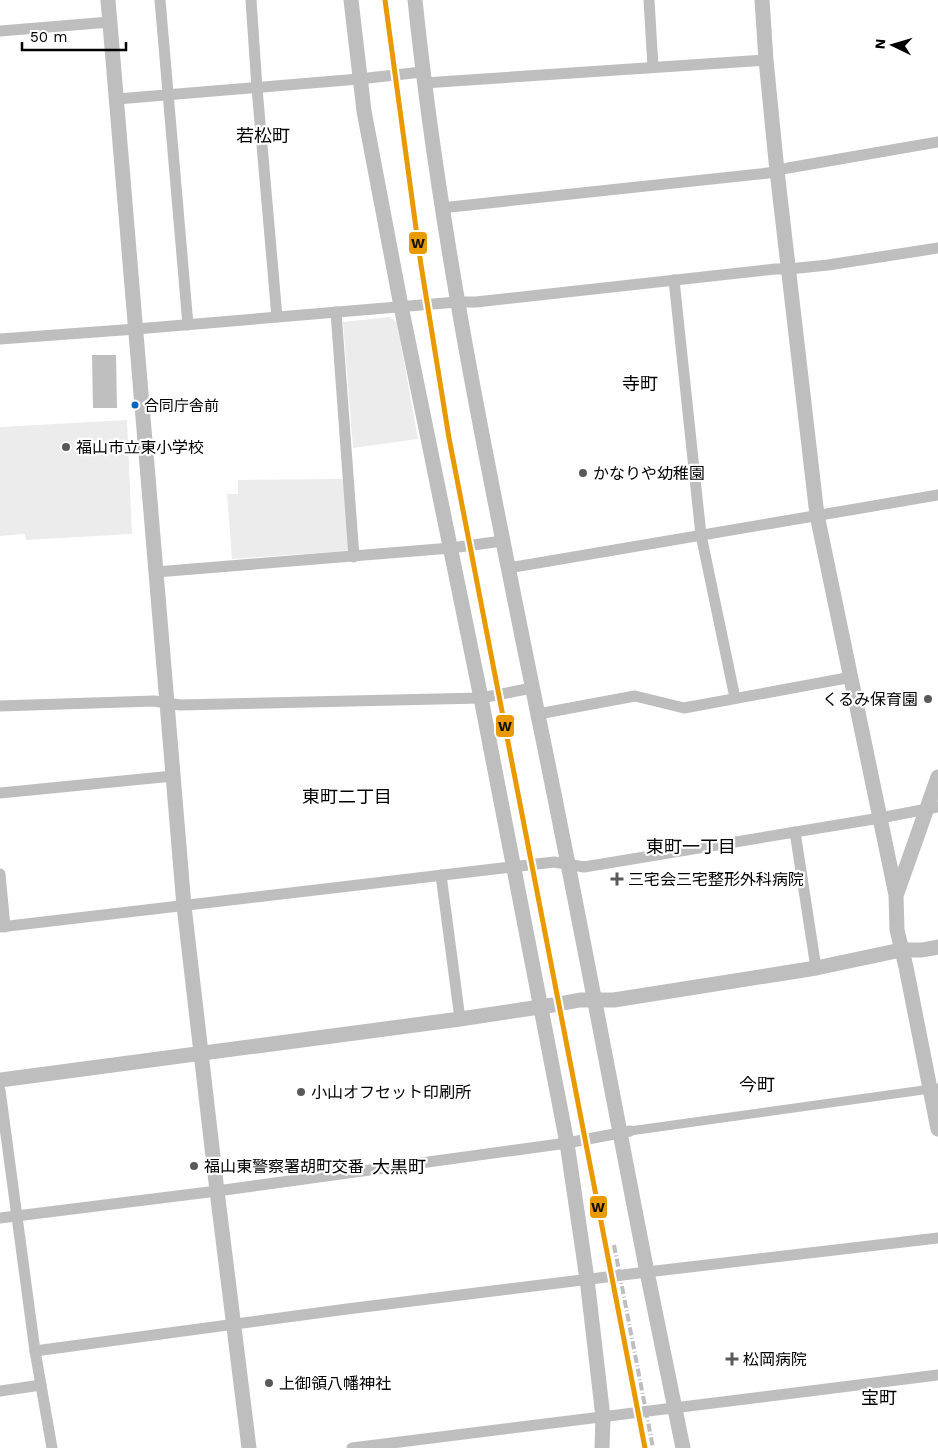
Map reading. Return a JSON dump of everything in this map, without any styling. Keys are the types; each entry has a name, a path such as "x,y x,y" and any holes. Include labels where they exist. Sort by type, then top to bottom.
{"street":[{"path":"108,0 184,906 248,1448"},
{"path":"160,0 188,325"},
{"path":"251,0 277,317"},
{"path":"351,0 364,111 401,306 481,698 567,1143 587,1279 603,1417 602,1448"},
{"path":"415,0 423,78 457,302 502,541 594,1000 625,1132 647,1272 683,1448"},
{"path":"650,0 653,68"},
{"path":"762,0 777,171 817,515 896,895 897,930 934,1088 938,1129"},
{"path":"0,31 110,22"},
{"path":"117,99 359,79 653,68 766,60"},
{"path":"442,208 758,174 938,142"},
{"path":"0,339 136,330 401,306 476,302 774,269 828,265 938,248"},
{"path":"674,280 701,535 735,698"},
{"path":"336,312 354,557"},
{"path":"508,568 938,495"},
{"path":"156,572 354,557 502,541"},
{"path":"538,714 635,696 684,708 852,677"},
{"path":"0,706 154,701 180,705 481,698 532,688"},
{"path":"0,793 173,776"},
{"path":"896,895 932,808 938,777"},
{"path":"0,874 3,927 554,862 584,867 932,808"},
{"path":"795,832 816,968"},
{"path":"441,875 460,1019"},
{"path":"0,1080 460,1019 580,1000 614,1000 816,968 901,950 922,950 938,947"},
{"path":"0,1218 217,1191 567,1143 625,1132 934,1088"},
{"path":"0,1090 35,1351 52,1448"},
{"path":"35,1351 587,1279 938,1238"},
{"path":"352,1448 938,1375"},
{"path":"0,1391 41,1385"}],"shaded area":[{"path":"389,317 397,322 418,439 353,448 343,322"},
{"path":"92,355 116,355 117,408 93,408"},
{"path":"127,420 132,534 26,540 25,534 0,536 0,427"},
{"path":"343,479 349,548 346,551 232,559 227,494 238,494 238,480"}],"railway":[{"path":"598,1218 643,1448"},
{"path":"614,1245 653,1448"}],"transit line":[{"name":"W","path":"385,0 421,265 449,438 645,1448"}],"place":[{"name":"合同庁舎前","path":"135,405"},
{"name":"福山市立東小学校","path":"66,447"},
{"name":"かなりや幼稚園","path":"583,473"},
{"name":"くるみ保育園","path":"928,699"},
{"name":"三宅会三宅整形外科病院","path":"617,879"},
{"name":"小山オフセット印刷所","path":"301,1092"},
{"name":"福山東警察署胡町交番","path":"194,1166"},
{"name":"松岡病院","path":"732,1359"},
{"name":"上御領八幡神社","path":"269,1383"}],"district":[{"name":"若松町","path":"263,136"},
{"name":"寺町","path":"640,384"},
{"name":"東町二丁目","path":"347,797"},
{"name":"東町一丁目","path":"691,847"},
{"name":"今町","path":"757,1085"},
{"name":"大黒町","path":"399,1167"},
{"name":"宝町","path":"879,1398"}]}
